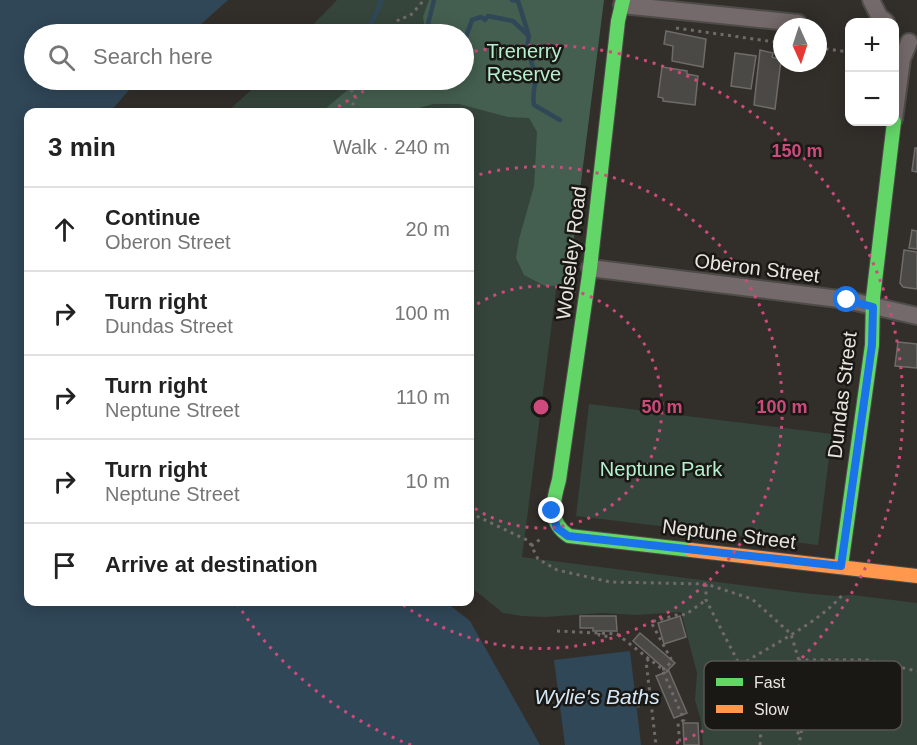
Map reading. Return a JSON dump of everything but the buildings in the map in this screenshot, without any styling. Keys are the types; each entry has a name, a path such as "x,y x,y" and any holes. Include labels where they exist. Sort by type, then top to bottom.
{"street":[{"path":"872,0 881,18"},
{"path":"622,2 773,21"},
{"name":"Wolseley Road","path":"552,511 559,480 590,268 622,2"},
{"path":"899,32 913,39"},
{"name":"Dundas Street","path":"899,82 902,59 913,39"},
{"name":"Dundas Street","path":"841,566 872,345 873,307 893,126"},
{"name":"Oberon Street","path":"590,268 847,300 917,316"},
{"name":"Neptune Street","path":"552,511 557,528 568,536 917,576"}],"path":[{"path":"396,24 399,19 410,16 424,0"},
{"path":"665,27 773,42"},
{"path":"827,49 845,51"},
{"path":"351,90 356,98 352,108"},
{"path":"474,515 529,541 538,559 557,570 610,582 706,584 752,599 791,634 798,660 872,661"},
{"path":"706,584 706,600 738,661"},
{"path":"745,661 835,604 843,594"},
{"path":"662,669 665,669 672,661 651,622 680,614 685,615 706,600"},
{"path":"557,631 617,634 662,669 684,720 678,723 680,745"},
{"path":"599,633 599,635 611,637"},
{"path":"649,659 646,661 656,745"},
{"path":"902,668 917,671"},
{"path":"637,706 651,704"},
{"path":"760,745 761,730"},
{"path":"794,730 801,735"},
{"path":"799,745 802,730"}],"green space":[{"name":"Trenerry Reserve","path":"337,0 593,0 522,557 803,593 852,595 917,603 917,745 703,745 701,721 695,700 697,673 681,612 635,615 602,613 545,617 522,616 503,613 474,591 474,108 231,108 251,90 474,90 474,24 314,24"},
{"path":"429,0 604,0 568,285 545,286 524,275 516,258 534,186 537,132 529,118 508,117 459,104 433,104 419,108 326,108 348,90 474,90 474,24 424,24 423,17"},
{"name":"Neptune Park","path":"589,404 832,434 818,545 576,516"}],"water":[{"path":"0,0 228,0 201,24 24,24 24,90 129,90 113,108 24,108 24,606 451,606 470,621 540,745 0,745"},
{"name":"Wylie's Baths","path":"630,651 641,745 565,745 554,660"}],"waterway":[{"path":"371,24 381,3 380,0"},
{"path":"428,24 434,0"},
{"path":"512,0 518,1 528,33"},
{"path":"471,24 472,20 481,17 485,20 488,16 513,21 529,36 528,48 535,80 534,105 560,120"}],"traffic: fast":[{"path":"623,0 618,21 590,268 554,511 557,524 569,536 691,550"},
{"path":"841,566 872,345 873,298 894,126"}],"traffic: slow":[{"path":"691,550 917,576"}],"route":[{"path":"552,511 557,528 568,536 841,566 872,345 873,317 873,307 847,300"}]}
